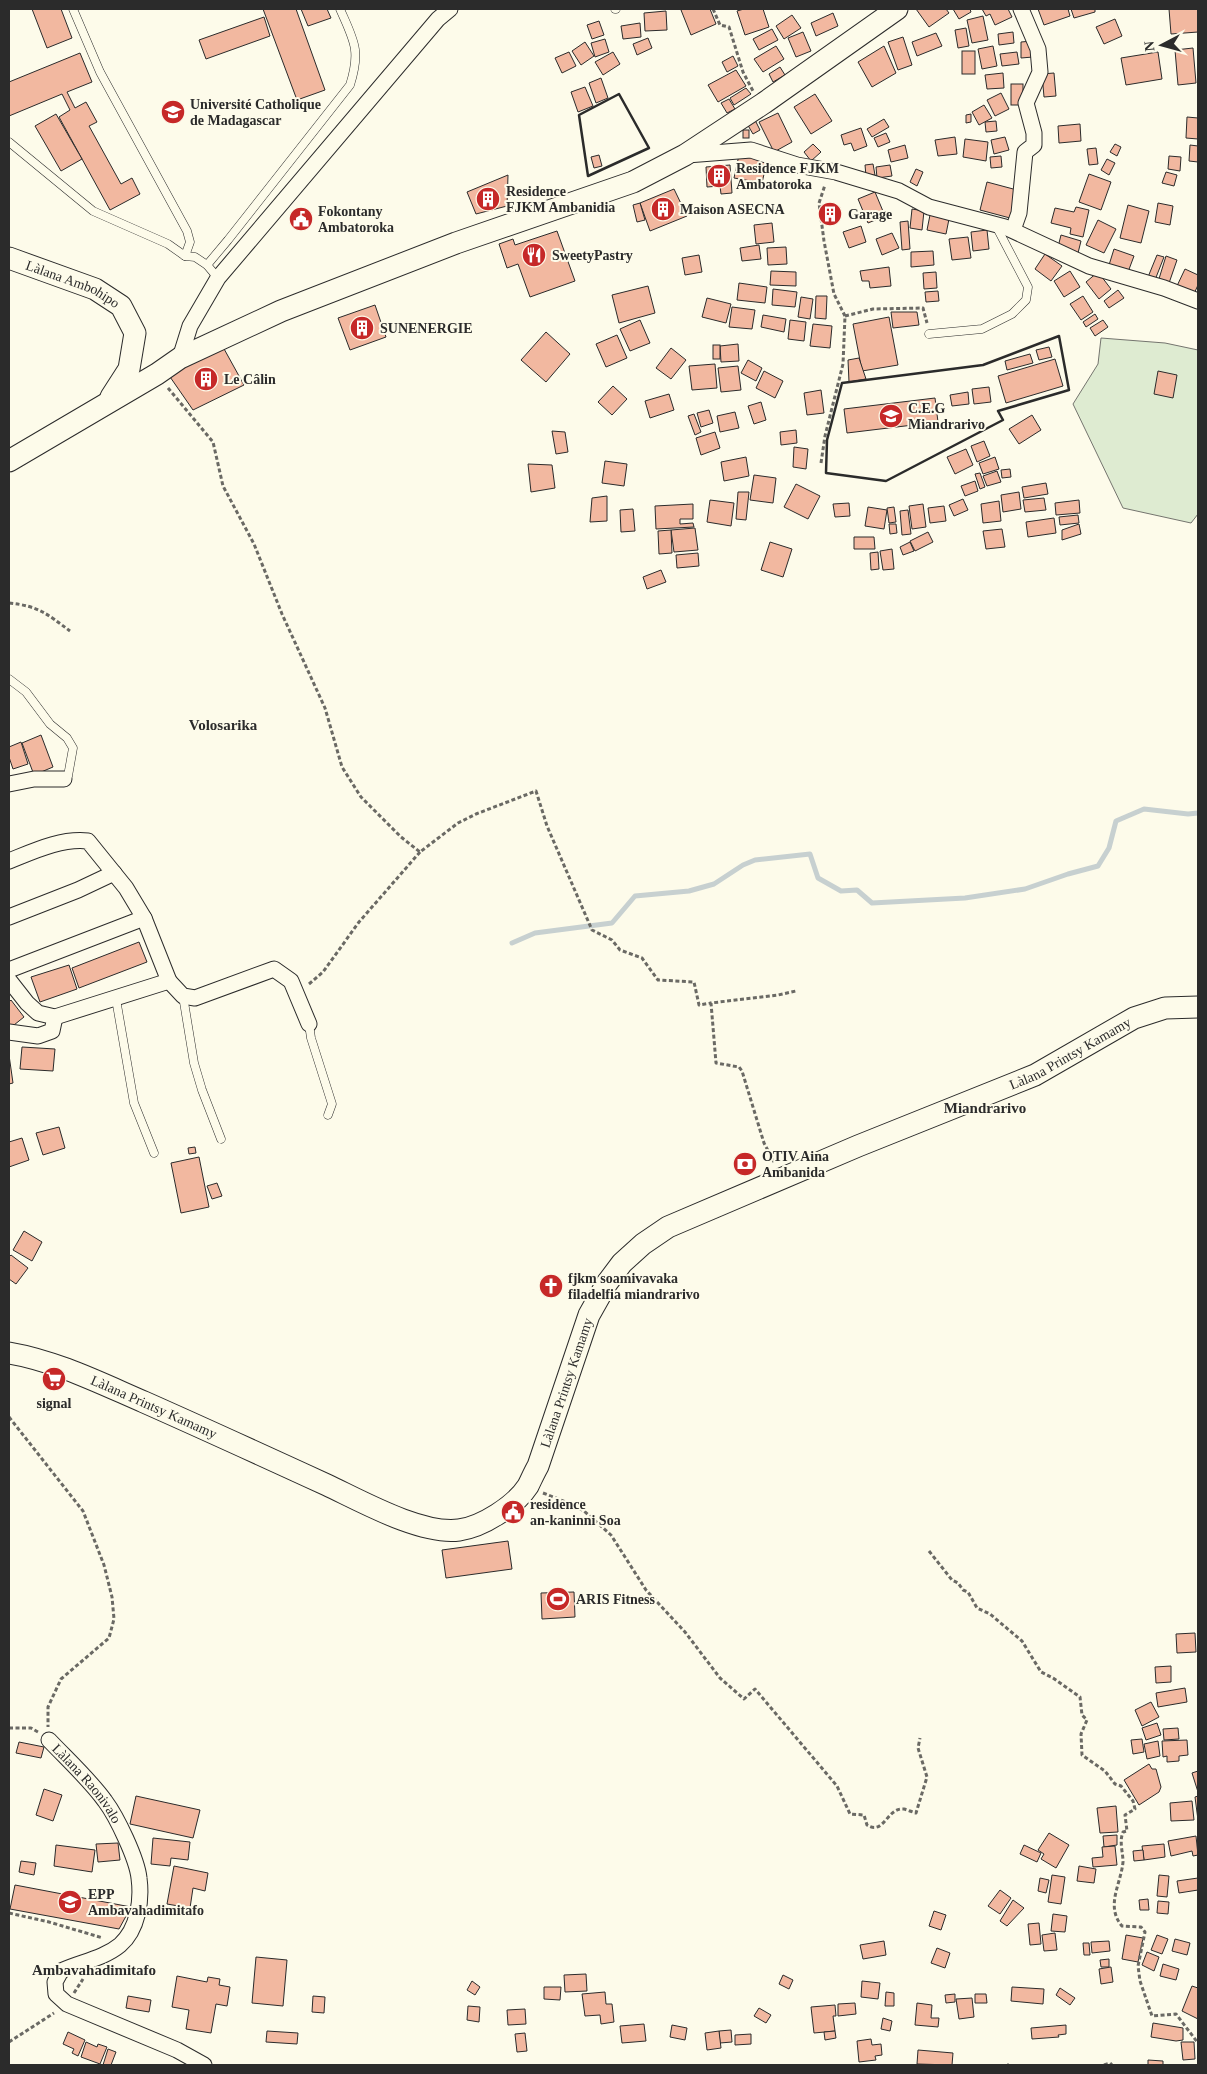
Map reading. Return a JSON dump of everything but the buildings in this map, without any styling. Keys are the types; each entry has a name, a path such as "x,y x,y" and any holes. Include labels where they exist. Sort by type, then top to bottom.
{"street":[{"path":"180,358 190,326 218,278 438,19 450,9"},
{"path":"9,461 157,374 180,358 281,310 456,243 633,182 686,155 764,103 897,9"},
{"path":"1013,230 1019,213 1025,152 1034,145 1034,133 1026,103 1040,72 1038,49 1020,9"},
{"path":"686,155 751,150 797,165 830,171 899,191 929,207 1013,230 1089,266 1164,288 1198,301"},
{"name":"Làlana Ambohipo","path":"9,258 95,289 121,306 135,333 129,368 108,402"},
{"path":"9,784 34,779 64,779"},
{"path":"9,861 75,840 88,841 126,888 144,918 169,981 183,996 195,998 274,969 291,981 309,1024"},
{"path":"9,917 78,890 114,873"},
{"path":"9,970 144,918"},
{"path":"9,980 27,1003 38,1013 55,1017 169,981"},
{"name":"Làlana Printsy Kamamy","path":"9,1353 70,1370 241,1445 402,1520 435,1528 457,1530 479,1525 513,1502 527,1488 538,1466 589,1315 607,1283 622,1263 643,1244 668,1228 782,1178 1035,1075 1134,1018 1165,1008 1198,1007"},
{"path":"9,1032 38,1036 52,1031 55,1017"},
{"name":"Làlana Raonivalo","path":"49,1740 106,1802 128,1844 139,1877 138,1913 130,1934 119,1946 100,1957 61,1970 55,1982 56,1994 67,2004"},
{"path":"67,2004 177,2050 204,2065"}],"lane":[{"path":"73,9 100,72 187,231 190,242 185,256"},
{"path":"207,265 350,85 356,64 354,42 340,9"},
{"path":"9,142 93,211 168,244 185,256 195,256 207,265 218,278"},
{"path":"930,334 982,329 1012,314 1026,300 1028,287 995,224"},
{"path":"9,679 26,692 50,724 67,738 73,748 68,776 64,779"},
{"path":"183,996 194,1063 202,1090 221,1139"},
{"path":"116,999 134,1103 154,1153"},
{"path":"309,1024 311,1038 332,1104 328,1115"}],"path":[{"path":"714,9 720,25 729,28 743,72 752,90 764,103"},
{"path":"821,463 833,398 843,364 845,316 834,294 819,203 830,171"},
{"path":"845,316 873,309 923,308 930,334"},
{"path":"157,374 214,442 224,486 254,544 282,614 325,708 342,767 361,797 401,837 420,852"},
{"path":"9,603 43,610 70,631"},
{"path":"296,993 323,972 359,922 420,852 458,823 536,791 547,826 592,930 612,940 620,950 642,958 658,980 694,982 698,1004 711,1004 796,991"},
{"path":"711,1004 716,1063 739,1067 742,1071 764,1143 782,1178"},
{"name":"Làlana Raonivalo","path":"9,1418 83,1512 104,1565 112,1597 114,1619 109,1638 61,1679 48,1707 49,1740"},
{"path":"527,1488 570,1504 584,1512 611,1535 646,1590 685,1632 720,1678 744,1699 755,1688 837,1786 850,1814 864,1815 867,1825 872,1828 879,1828 895,1812 903,1809 916,1813 927,1777 918,1748 920,1738"},
{"path":"929,1551 952,1580 968,1592 977,1608 990,1614 1022,1642 1041,1672 1054,1678 1080,1697 1082,1714 1087,1720 1081,1734 1082,1755 1105,1771 1115,1784 1121,1786 1133,1801 1135,1809 1125,1815 1127,1831 1123,1832 1121,1838 1123,1863 1113,1903 1117,1921 1122,1926 1141,1927 1145,1932 1138,1966 1140,1981 1152,2016 1176,2014 1198,2043"},
{"path":"9,1728 31,1728 49,1740"},
{"path":"9,1913 101,1937 119,1946"},
{"path":"9,2042 67,2004 87,1974"},
{"path":"1104,2065 1110,2063 1112,2065"}],"green space":[{"path":"1101,338 1165,343 1198,350 1198,514 1191,523 1123,508 1073,404 1098,364"}],"waterway":[{"path":"512,943 535,933 612,923 635,896 689,891 714,884 743,865 755,860 810,854 818,878 841,891 857,890 872,903 965,898 1025,889 1098,866 1109,848 1116,821 1144,809 1188,814 1198,813"}],"wall":[{"path":"619,94 649,148 588,176 579,115 619,94"},
{"path":"1059,336 1069,390 998,411 1003,420 886,481 826,473 827,440 842,383 983,365 1059,336"}],"place":[{"name":"Université Catholique de Madagascar","path":"173,112"},
{"name":"Residence FJKM Ambatoroka","path":"719,176"},
{"name":"Residence FJKM Ambanidia","path":"488,199"},
{"name":"Maison ASECNA","path":"663,209"},
{"name":"Garage","path":"830,214"},
{"name":"Fokontany Ambatoroka","path":"301,219"},
{"name":"SweetyPastry","path":"534,255"},
{"name":"SUNENERGIE","path":"362,328"},
{"name":"Le Câlin","path":"206,379"},
{"name":"C.E.G Miandrarivo","path":"891,416"},
{"name":"OTIV Aina Ambanida","path":"745,1164"},
{"name":"fjkm soamivavaka filadelfia miandrarivo","path":"551,1286"},
{"name":"signal","path":"54,1379"},
{"name":"residence an-kaninni Soa","path":"513,1512"},
{"name":"ARIS Fitness","path":"558,1599"},
{"name":"EPP Ambavahadimitafo","path":"70,1902"}],"district":[{"name":"Volosarika","path":"223,725"},
{"name":"Miandrarivo","path":"985,1108"},
{"name":"Ambavahadimitafo","path":"94,1970"}]}
